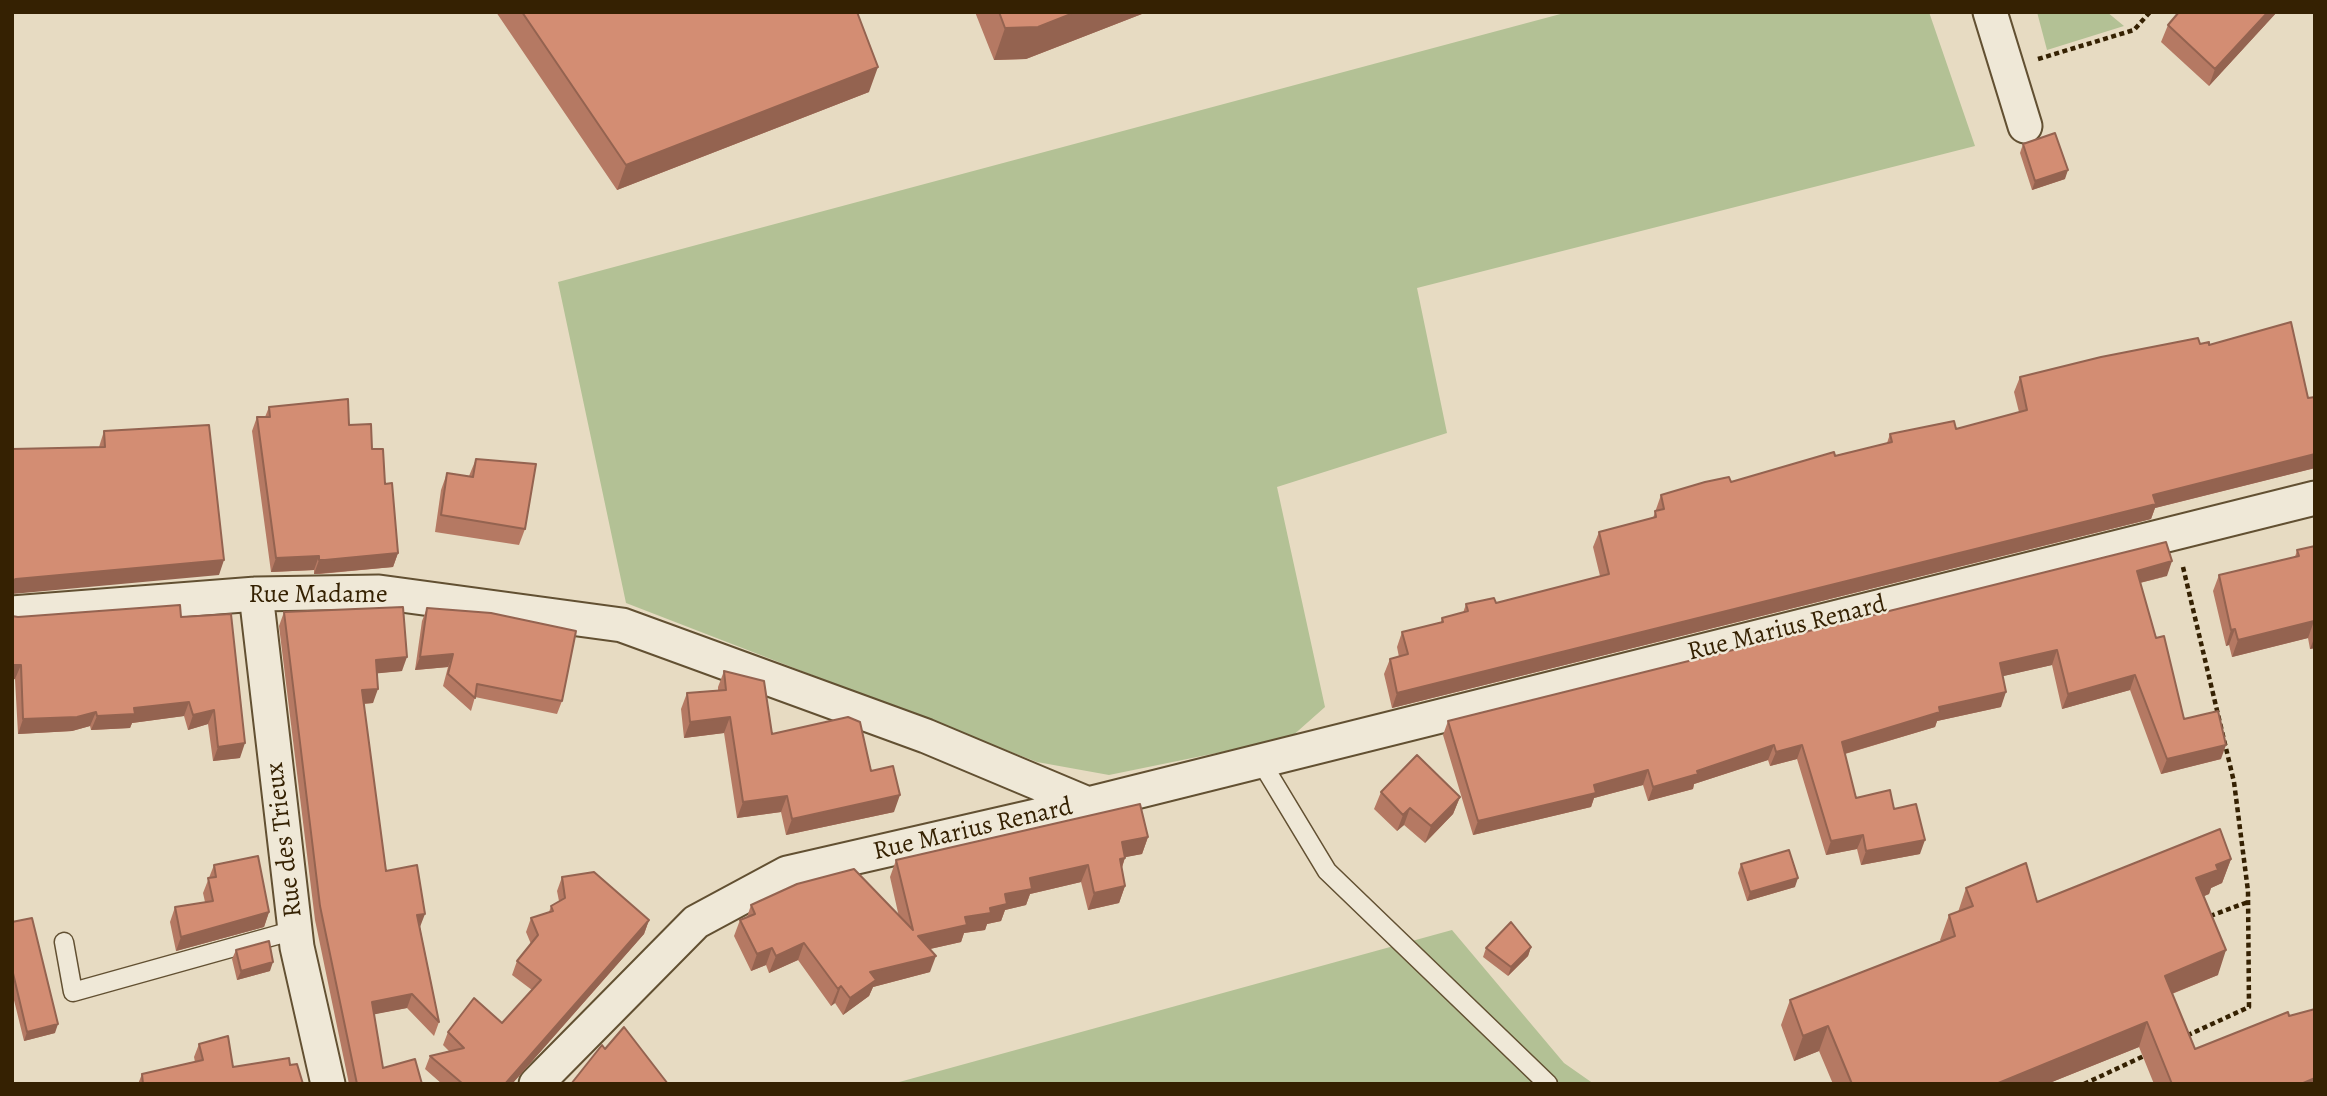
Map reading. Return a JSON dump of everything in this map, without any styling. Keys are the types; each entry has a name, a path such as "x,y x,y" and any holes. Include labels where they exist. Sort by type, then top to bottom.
{"street":[{"path":"1990,12 2025,126"},
{"name":"Rue Marius Renard","path":"536,1084 696,922 788,873 1088,804 2315,498"},
{"name":"Rue Madame","path":"12,613 256,594 379,593 622,625 926,736 1088,804"},
{"name":"Rue des Trieux","path":"256,594 295,930 328,1084"}],"lane":[{"path":"1259,760 1327,871 1548,1084"},
{"path":"64,942 74,992 295,930"}],"path":[{"path":"2007,68 2134,30 2150,12"},
{"path":"2171,534 2183,569 2234,782 2248,901 2249,1007 2178,1040"},
{"path":"2197,921 2248,901"},
{"path":"2084,1084 2154,1051"}],"green space":[{"path":"1568,12 1929,12 1975,146 1417,288 1447,433 1277,487 1325,707 1290,738 1109,775 1037,762 626,603 558,282"},
{"path":"2037,12 2107,12 2124,26 2047,50"},
{"path":"1452,930 1564,1063 1594,1084 892,1084"}],"building":[{"path":"522,12 857,12 878,67 626,165"},
{"path":"999,12 1076,12 1038,27 1005,28"},
{"path":"2179,12 2268,12 2215,69 2168,25"},
{"path":"2055,133 2068,170 2035,181 2023,144"},
{"path":"2291,322 2308,398 2315,397 2315,454 2153,495 2156,504 1397,693 1390,659 1408,654 1402,632 1443,622 1442,618 1468,611 1466,604 1494,598 1496,603 1609,574 1599,532 1656,517 1655,511 1664,509 1661,495 1729,477 1731,482 1834,452 1835,456 1892,442 1890,434 1954,421 1956,429 2027,410 2020,377 2101,357 2198,338 2200,344 2209,342 2209,345"},
{"path":"348,399 349,425 371,424 372,449 383,449 385,484 392,483 398,553 325,560 319,560 319,556 276,558 257,417 270,417 269,407"},
{"path":"209,425 224,560 12,581 12,449 105,447 104,431"},
{"path":"476,459 536,464 525,529 441,515 447,473 473,477"},
{"path":"2166,542 2172,561 2137,571 2156,638 2164,636 2184,719 2218,711 2226,745 2167,759 2135,675 2068,694 2057,650 2000,663 2006,692 1939,707 1940,712 1842,742 1856,798 1890,790 1894,809 1916,804 1925,840 1866,851 1863,835 1831,841 1802,745 1776,752 1774,745 1697,771 1698,774 1653,787 1648,770 1594,785 1596,793 1478,821 1448,721"},
{"path":"2315,546 2315,627 2314,621 2238,640 2235,629 2231,630 2219,575 2299,556 2297,550"},
{"path":"180,605 181,617 231,614 245,743 218,747 214,710 193,715 189,702 134,708 135,714 97,716 96,712 77,717 23,719 21,665 12,665 12,616"},
{"path":"403,607 407,657 376,660 378,689 362,690 386,871 417,865 425,914 417,915 439,1022 412,994 372,1002 383,1068 415,1059 422,1084 357,1084 320,906 284,612"},
{"path":"427,608 491,613 576,631 562,701 477,684 475,698 448,674 453,654 420,657"},
{"path":"724,671 764,681 772,734 848,717 860,722 871,771 893,766 900,795 792,819 787,796 743,802 730,717 690,722 687,693 726,690"},
{"path":"1417,755 1460,797 1431,826 1410,808 1403,815 1381,792"},
{"path":"1140,804 1148,837 1122,842 1125,858 1120,859 1125,886 1094,893 1088,865 1030,878 1032,889 1005,894 1007,904 990,908 991,913 965,917 967,925 918,936 936,956 870,972 876,980 850,998 841,986 838,989 804,943 776,956 772,948 757,954 740,920 755,914 751,905 797,884 854,869 913,930 896,860"},
{"path":"2220,829 2231,859 2216,865 2218,870 2196,878 2226,950 2165,976 2195,1049 2288,1012 2289,1016 2315,1009 2315,1078 2301,1084 2172,1084 2147,1022 1996,1084 1852,1084 1828,1026 1803,1036 1790,1000 1955,936 1949,915 1973,906 1966,888 2026,863 2037,902"},
{"path":"1789,850 1798,878 1750,892 1741,864"},
{"path":"258,856 269,912 181,937 175,907 213,901 208,878 216,877 214,865"},
{"path":"594,872 649,920 505,1084 463,1084 430,1056 464,1048 448,1032 474,998 502,1023 541,980 517,961 538,935 531,918 553,911 551,906 565,898 562,877"},
{"path":"32,918 58,1024 27,1032 12,969 12,922"},
{"path":"1511,922 1531,947 1511,967 1486,948"},
{"path":"269,941 273,962 241,971 236,950"},
{"path":"624,1027 668,1084 571,1084 602,1045 605,1049"},
{"path":"228,1036 233,1067 289,1058 290,1065 297,1064 303,1084 143,1084 142,1074 203,1060 199,1044"}]}
